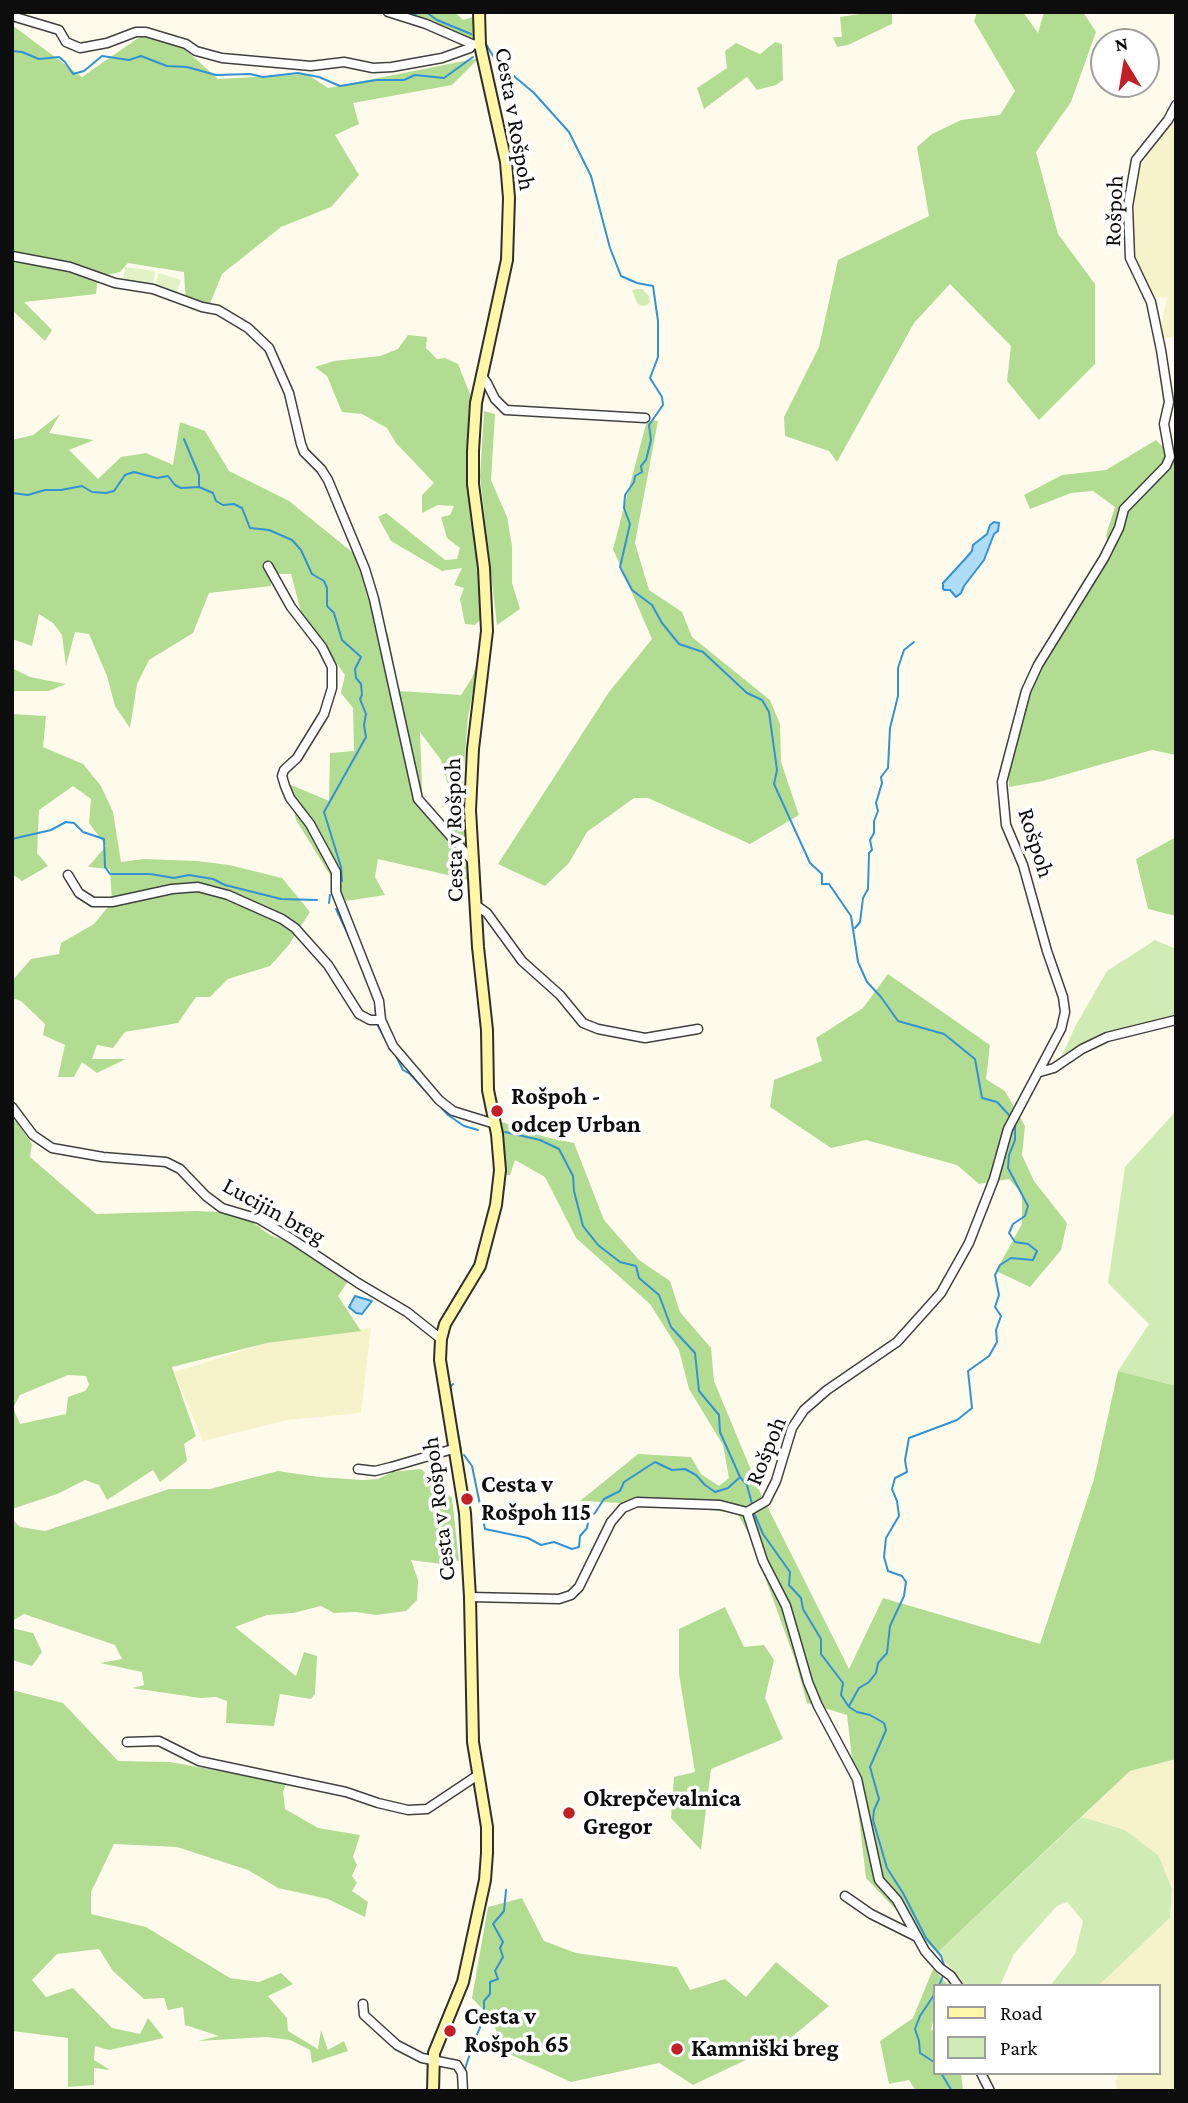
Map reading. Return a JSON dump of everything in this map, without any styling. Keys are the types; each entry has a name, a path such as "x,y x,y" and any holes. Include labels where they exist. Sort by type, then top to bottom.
{"street":[{"path":"388,12 476,44"},
{"name":"Cesta v Rošpoh","path":"433,2091 434,2053 463,1982 485,1880 487,1827 473,1731 465,1513 440,1360 445,1324 481,1266 496,1205 500,1170 495,1124 488,1094 487,1030 478,947 473,859 470,779 487,631 485,579 473,484 472,451 475,404 507,260 509,212 506,162 476,44 479,12"},
{"path":"12,16 59,30 66,42 80,48 107,43 136,32 146,32 186,44 195,51 222,58 311,66 344,62 373,68 392,67 443,58 476,44"},
{"name":"Rošpoh","path":"957,1984 925,1951 897,1900 879,1880 857,1779 808,1682 786,1606 763,1561 752,1510 766,1501 773,1489 792,1428 804,1410 827,1390 897,1342 942,1293 969,1242 994,1179 1008,1129 1061,1029 1064,1005 1023,865 1006,825 1002,782 1026,691 1038,666 1104,558 1119,528 1124,509 1170,457 1164,424 1172,401 1155,315 1146,289 1130,258 1128,206 1136,160 1168,120 1176,105"},
{"path":"12,256 70,267 115,283 153,289 218,310 248,327 270,348 289,393 300,444 304,453 328,480 365,569 374,598 418,799 473,859"},
{"path":"482,376 495,399 506,410 645,418"},
{"path":"268,566 285,598 322,647 332,667 332,688 324,714 297,758 284,770 282,776 290,798 310,824 336,872 336,892 379,1001 381,1020 393,1046 439,1100 453,1111 495,1124"},
{"path":"68,875 79,893 93,902 112,902 172,889 198,887 228,895 282,919 295,928 328,965 359,1014 370,1020 381,1020"},
{"path":"477,906 487,913 522,961 560,995 583,1023 598,1029 645,1038 698,1029"},
{"path":"1040,1072 1054,1068 1082,1049 1107,1037 1176,1020"},
{"name":"Lucijin breg","path":"12,1107 33,1135 52,1148 103,1157 166,1162 180,1169 222,1208 259,1219 407,1312 441,1339"},
{"path":"358,1469 374,1471 453,1449"},
{"name":"Cesta v Rošpoh","path":"470,1597 559,1599 571,1595 588,1571 611,1522 624,1508 637,1502 720,1505 752,1510"},
{"path":"127,1742 159,1741 199,1761 346,1792 377,1803 419,1810 427,1809 478,1775"},
{"path":"845,1896 871,1914 917,1937"},
{"path":"363,2004 364,2015 397,2045 411,2054 457,2065 462,2073 463,2091"},
{"path":"982,2075 990,2091"}],"shaded area":[{"path":"1176,116 1176,336 1162,339 1162,321 1167,298 1153,297 1133,251 1135,180 1150,149"},
{"path":"371,1328 361,1413 287,1420 203,1441 174,1372 267,1343"},
{"path":"1176,1759 1176,2091 1117,2091 1115,2082 1118,2075 1160,2075 1160,1984 1100,1984 1170,1918 1172,1889 1159,1856 1125,1830 1082,1817 1130,1771"}],"green space":[{"path":"401,12 455,12 463,20 476,16 477,41 424,19"},
{"path":"892,12 892,24 848,45 837,47 833,37 842,37 840,17"},
{"path":"977,12 1023,12 1038,33 1044,12 1083,12 1093,28 1090,28 1090,49 1071,102 1036,152 1058,234 1095,284 1095,364 1039,420 1007,381 1011,346 950,284 914,323 837,462 829,451 785,436 784,417 819,347 838,260 929,216 917,147 932,134 961,120 1000,115 1015,91 974,21"},
{"path":"12,25 82,77 141,36 178,43 218,79 307,74 328,88 479,58 452,85 353,103 359,124 335,135 359,175 331,207 281,227 222,274 207,311 186,305 184,272 128,263 120,272 98,277 96,294 24,302 52,330 45,341 12,310"},
{"path":"775,42 782,44 783,80 776,85 757,90 747,77 704,109 697,88 727,68 725,51 736,43 760,54"},
{"path":"125,267 155,271 153,286 123,282"},
{"path":"159,273 181,280 177,292 155,285"},
{"path":"642,289 649,296 650,302 647,305 637,303 632,290"},
{"path":"408,335 427,337 426,348 437,359 445,358 458,364 472,399 484,616 475,625 465,624 460,599 464,588 454,585 462,568 442,571 391,541 378,517 386,513 445,560 457,559 460,548 447,538 441,517 450,515 454,506 438,505 422,513 422,495 434,483 396,443 387,428 362,414 342,412 327,376 315,367 334,361 380,356 398,349"},
{"path":"484,411 495,414 491,480 507,517 512,546 512,583 520,609 497,625 480,477"},
{"path":"60,414 49,433 94,440 69,450 98,479 121,457 146,453 173,465 180,422 205,431 229,471 289,501 357,556 374,619 388,634 399,691 461,695 472,678 482,646 468,717 463,779 469,880 378,859 375,877 385,895 346,901 296,820 289,784 329,801 330,753 354,751 353,708 341,693 345,675 301,612 291,574 280,574 271,569 271,586 209,593 193,633 149,660 137,684 130,728 115,706 107,676 89,634 75,632 66,666 62,635 53,623 39,614 32,646 12,639 12,440 33,435","holes":["420,732 441,760 456,814 442,827 423,810"]},
{"path":"647,420 658,421 635,543 649,590 682,612 692,637 770,700 780,724 781,762 799,815 750,844 648,798 634,798 587,832 569,863 545,886 498,864 609,692 652,639 613,549"},
{"path":"1156,440 1170,449 1176,462 1176,755 1152,750 1043,781 1009,787 1008,764 1029,692 1045,660 1110,555 1106,535 1115,507 1093,491 1071,493 1030,509 1024,495 1062,475 1106,470"},
{"path":"12,668 30,677 66,684 49,691 12,691"},
{"path":"12,714 46,716 43,747 83,764 101,786 113,812 121,862 144,859 197,861 229,865 282,878 310,912 288,946 270,966 228,979 210,997 196,997 178,1023 125,1032 113,1048 97,1045 92,1059 126,1059 97,1073 82,1062 74,1077 58,1077 65,1045 43,1035 45,1024 21,1001 12,998 12,981 31,959 59,954 61,943 94,924 112,902 110,869 88,867 106,846 89,823 91,799 73,786 39,810 37,853 48,866 22,881 12,874"},
{"path":"1176,837 1176,916 1148,909 1136,859"},
{"path":"1155,940 1176,949 1176,1016 1113,1031 1062,1055 1107,971"},
{"path":"888,974 990,1045 986,1079 1005,1091 1025,1126 1022,1155 1034,1181 1067,1223 1061,1250 1030,1287 996,1271 1022,1224 1022,1194 1009,1179 979,1184 957,1165 866,1140 831,1148 770,1107 774,1080 822,1061 816,1038 863,1008"},
{"path":"1176,1111 1176,1386 1118,1371 1149,1324 1108,1283 1125,1167"},
{"path":"12,1120 16,1121 32,1144 30,1157 96,1214 196,1211 240,1213 270,1235 293,1244 349,1280 338,1296 361,1331 267,1343 172,1367 196,1436 184,1444 187,1461 160,1482 153,1470 107,1500 99,1485 85,1480 57,1494 12,1509","holes":["68,1375 86,1376 89,1385 85,1391 68,1397 66,1414 20,1424 13,1408 20,1395"]},
{"path":"502,1122 545,1137 574,1143 604,1220 639,1260 670,1281 680,1312 711,1348 714,1381 761,1494 849,1669 883,1598 1040,1644 1094,1479 1118,1371 1176,1386 1176,1759 1130,1771 937,1953 866,1878 847,1715 807,1703 795,1660 750,1536 737,1513 660,1505 580,1501 638,1454 691,1457 701,1474 719,1486 729,1478 723,1445 689,1389 679,1350 650,1304 576,1238 545,1177 515,1160 510,1175 503,1175"},
{"path":"421,1469 452,1498 459,1561 441,1564 411,1560 418,1580 417,1600 406,1611 376,1615 334,1613 321,1606 293,1613 267,1615 235,1627 296,1676 304,1652 317,1656 315,1694 311,1699 280,1694 274,1726 226,1723 227,1701 216,1697 200,1698 132,1688 144,1685 142,1672 100,1663 122,1659 115,1645 24,1614 12,1621 12,1519 20,1527 45,1531 169,1489 210,1489 278,1471 363,1480 378,1479 392,1472"},
{"path":"725,1607 744,1647 764,1645 774,1660 765,1698 783,1739 711,1769 701,1850 671,1818 674,1777 695,1772 679,1674 679,1629"},
{"path":"12,1628 33,1633 42,1652 32,1666 12,1660"},
{"path":"12,1690 63,1703 118,1761 170,1762 286,1783 283,1792 285,1809 318,1828 360,1835 353,1857 357,1865 352,1876 357,1883 352,1891 368,1902 365,1917 328,1899 278,1888 248,1870 177,1847 114,1844 91,1892 91,1914 146,1927 230,1978 259,1982 281,1973 293,1984 268,1996 287,2018 288,2031 318,2049 321,2030 328,2050 344,2041 348,2051 312,2063 310,2050 290,2040 266,2037 198,2041 219,2036 185,2025 183,2007 168,2010 164,1998 144,1999 113,1971 99,1949 57,1954 32,1980 46,1997 73,1988 112,2028 140,2034 148,2018 164,2038 109,2050 95,2046 94,2060 110,2070 94,2068 94,2085 68,2087 68,2038 12,2031"},
{"path":"1082,1817 1125,1830 1159,1856 1172,1889 1170,1918 1100,1984 1052,1984 1075,1954 1083,1921 1067,1902 1057,1906 1014,1954 1001,1984 963,1984 937,1953"},
{"path":"522,1898 544,1941 576,1953 677,1967 690,1990 725,1979 746,1997 776,1962 829,2006 788,2040 693,2085 659,2063 571,2082 505,2052 491,2018 472,1998 488,1907"},
{"path":"933,1969 947,1984 932,1984 932,2075 961,2075 963,2091 916,2091 909,2080 889,2084 880,2041 913,2018"}],"water":[{"path":"994,522 999,523 998,531 994,534 984,560 961,593 956,597 950,590 943,589 943,583 972,551 973,545 987,534"},
{"path":"355,1296 372,1301 362,1314 349,1307"}],"waterway":[{"path":"412,12 422,12"},
{"path":"426,12 437,20 471,34"},
{"path":"486,44 496,61 534,93 569,132 591,176 610,248 621,276 653,286 658,321 658,357 650,378 662,397 663,405 649,425 651,440 646,460 641,466 642,472 635,476 625,495 624,508 630,524 620,567 632,590 652,605 679,644 703,652 747,693 762,700 769,712 777,770 774,784 810,863 822,874 822,884 829,884 851,916 858,962 867,982 898,1021 944,1034 975,1059 982,1098 997,1102 1010,1116"},
{"path":"12,51 39,59 59,57 73,74 84,71 102,56 129,60 141,56 167,66 187,67 216,75 250,74 263,77 298,73 319,77 340,86 376,80 404,80 415,75 444,78 473,57"},
{"path":"184,439 199,475 199,487"},
{"path":"12,493 28,495 45,490 82,486 92,492 106,493 114,491 125,475 134,472 157,478 168,476 181,488 199,487 213,493 216,501 223,505 234,504 242,508 250,528 269,530 292,540 301,550 312,574 324,581 327,588 327,606 334,613 342,640 361,657 355,669 356,678 361,684 360,699 366,714 366,737 324,812 341,867 342,881"},
{"path":"855,928 860,922 863,898 868,889 869,853 872,850 870,840 878,811 876,803 882,783 881,777 888,768 890,728 898,696 898,668 904,650 914,642"},
{"path":"12,839 51,830 66,822 74,823 83,832 104,839 105,867 110,874 150,874 174,878 189,875 213,879 225,885 281,899 317,900"},
{"path":"329,903 330,895"},
{"path":"336,909 352,943"},
{"path":"367,981 375,1002 376,1016"},
{"path":"377,1024 386,1041"},
{"path":"395,1054 403,1070 434,1100"},
{"path":"438,1104 464,1126 478,1130"},
{"path":"849,1706 859,1688 869,1682 876,1673 878,1663 887,1653 890,1626 904,1596 906,1582 902,1576 888,1571 884,1557 886,1538 899,1516 892,1489 895,1478 907,1472 905,1460 909,1438 957,1420 972,1408 968,1371 989,1356 997,1342 996,1330 1001,1316 995,1307 999,1295 995,1275 1000,1265 1011,1258 1033,1260 1037,1251 1028,1244 1015,1242 1009,1233 1013,1224 1025,1216 1028,1206 1008,1168 1009,1155 1015,1140 1015,1122"},
{"path":"505,1132 540,1140 559,1149 573,1176 583,1226 598,1245 620,1262 636,1266 639,1278 659,1295 671,1327 695,1353 699,1391 719,1415 720,1432 740,1477 747,1485 752,1504"},
{"path":"452,1403 450,1387 453,1384"},
{"path":"454,1414 461,1450"},
{"path":"464,1455 472,1466 485,1529 528,1538 541,1545 554,1542 572,1549 579,1547 580,1536 587,1528 589,1517 604,1499 620,1491 624,1482 655,1462 672,1470 685,1469 715,1492 728,1488 739,1478"},
{"path":"754,1513 763,1534 790,1572 789,1585 801,1598 803,1609 821,1639 821,1654 843,1683 841,1695 849,1707 884,1723 886,1730 870,1767 879,1799 873,1820 887,1868 926,1938 941,1956 945,1968"},
{"path":"465,2069 484,2018 484,2001 490,1994 490,1982 498,1979 495,1971 503,1957 500,1948 503,1942 493,1924 504,1911 506,1890"},
{"path":"940,1984 944,1973"},
{"path":"932,1998 915,2029 920,2053 932,2061"},
{"path":"942,2075 952,2091"}],"place":[{"name":"Rošpoh - odcep Urban","path":"497,1111"},
{"name":"Cesta v Rošpoh 115","path":"467,1499"},
{"name":"Okrepčevalnica Gregor","path":"569,1813"},
{"name":"Cesta v Rošpoh 65","path":"450,2031"},
{"name":"Kamniški breg","path":"677,2049"}]}
